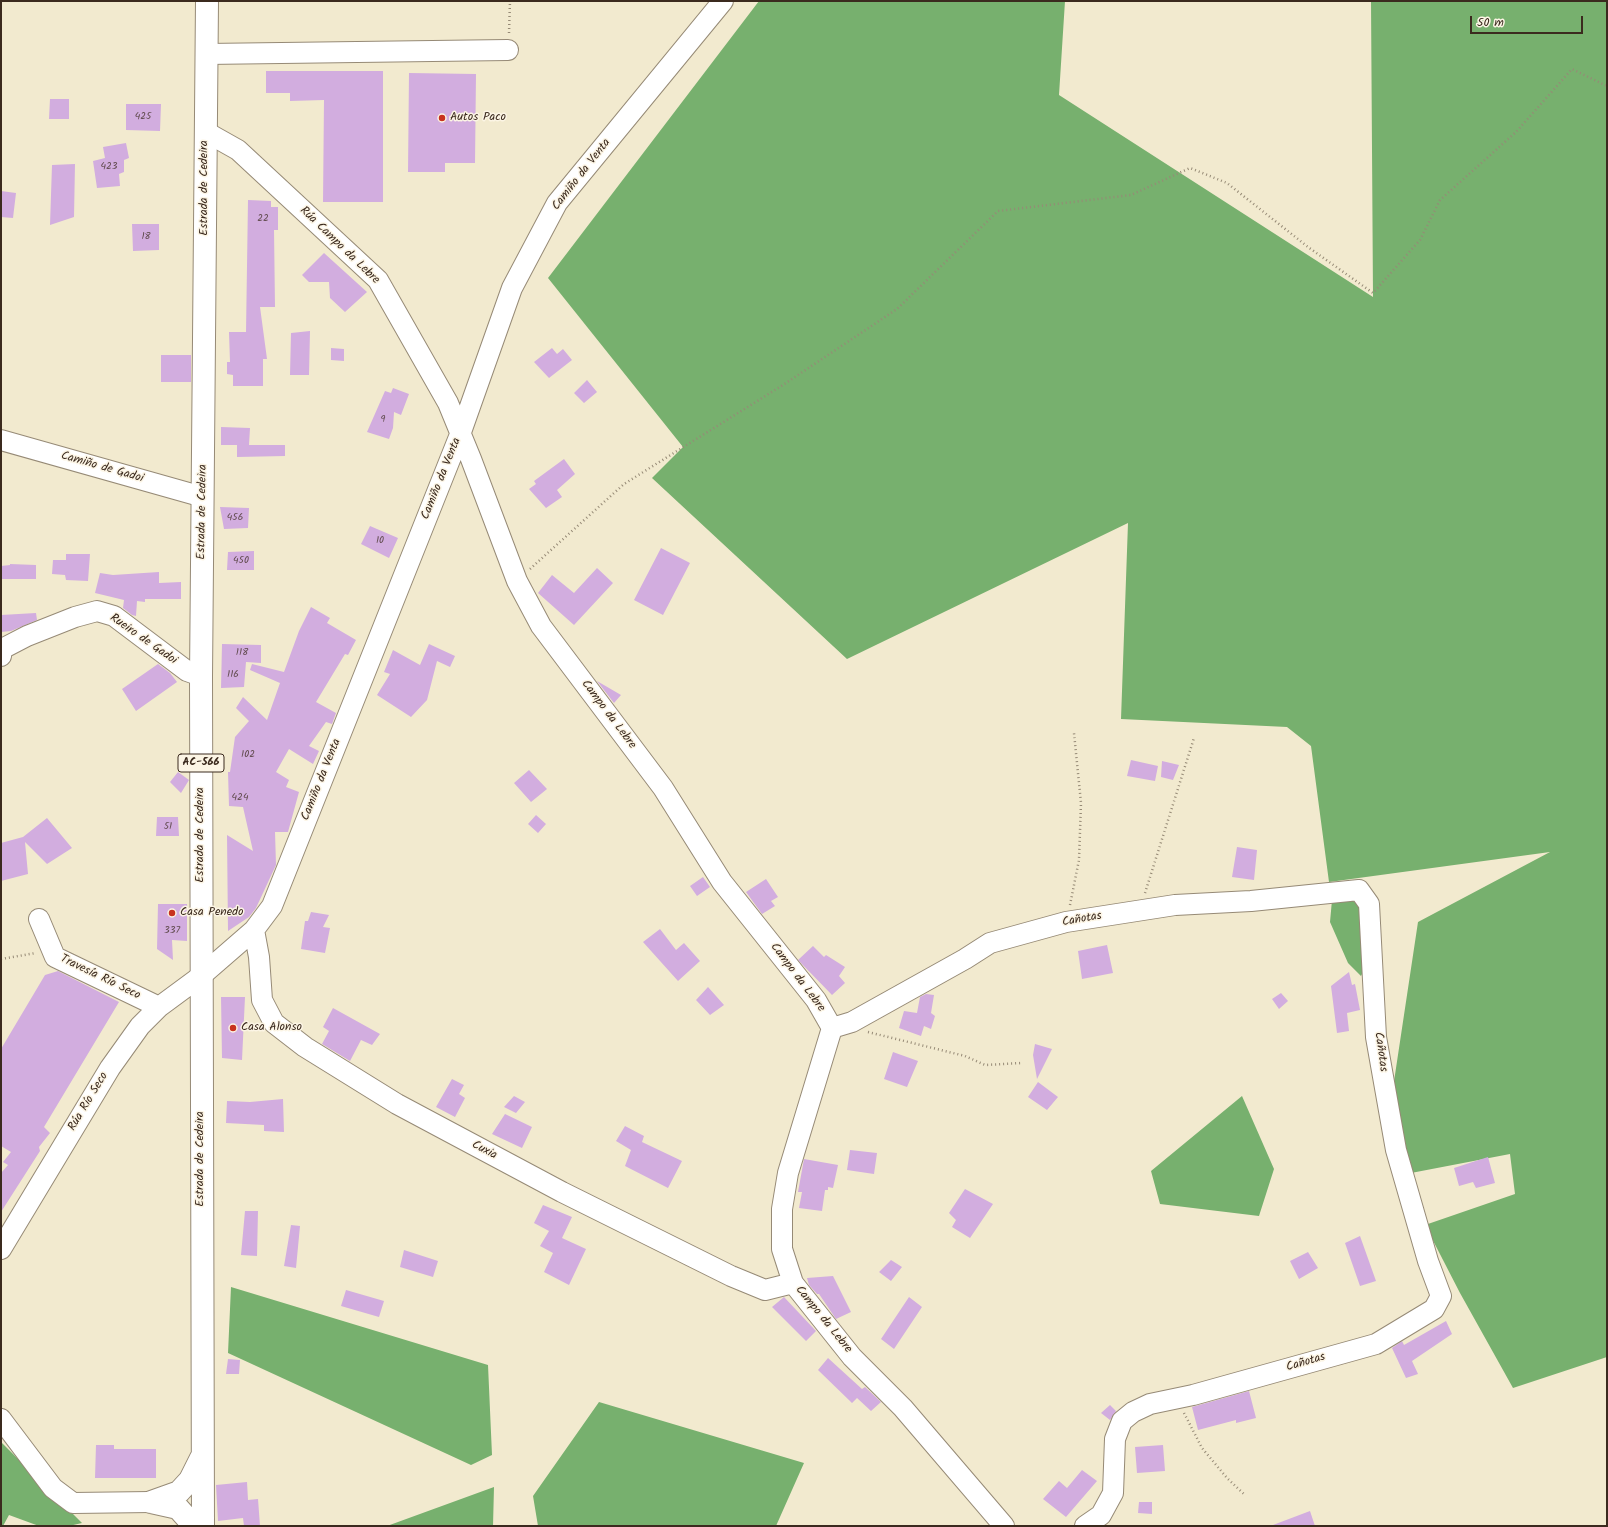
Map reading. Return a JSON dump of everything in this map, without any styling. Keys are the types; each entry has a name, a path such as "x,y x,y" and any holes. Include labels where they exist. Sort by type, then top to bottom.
{"main road":[{"name":"Estrada de Cedeira","path":"203,1526 201,676 207,1"},
{"path":"151,1502 179,1492 190,1480 202,1456"},
{"path":"151,1502 202,1500"},
{"path":"151,1502 178,1508 194,1526"}],"street":[{"name":"Camiño da Venta","path":"201,976 254,930 272,906 461,432 512,288 557,203 723,1"},
{"path":"206,54 508,50"},
{"name":"Rúa Campo da Lebre","path":"206,132 238,150 378,280 434,377 461,432"},
{"name":"Campo da Lebre","path":"461,432 517,581 541,626 663,788 722,882 816,1000 832,1028 788,1173 783,1202 782,1249 793,1283 852,1356 903,1408 1004,1526"},
{"name":"Camiño de Gadoi","path":"1,440 203,497"},
{"name":"Rueiro de Gadoi","path":"1,656 2,649 27,636 74,617 97,611 114,616 187,672 201,676"},
{"name":"Cañotas","path":"832,1028 852,1022 965,959 990,942 1066,922 1175,905 1251,901 1359,890 1369,904 1376,1037 1396,1150 1428,1261 1441,1296 1434,1309 1376,1344 1176,1399 1150,1404 1133,1412 1122,1421 1115,1439 1113,1493 1101,1515 1085,1526"},
{"name":"Travesía Río Seco","path":"39,919 55,957 159,1007"},
{"name":"Cuxia","path":"254,930 259,957 262,1000 274,1023 304,1047 397,1104 562,1192 731,1276 765,1290 793,1283"},
{"name":"Rúa Río Seco","path":"1,1248 11,1219 110,1068 140,1026 159,1007 201,976"},
{"path":"1,1419 53,1488 73,1503 151,1502"}],"path":[{"path":"508,50 510,1"},
{"path":"517,581 624,484 783,385 897,309 998,210 1131,195 1190,168 1227,183 1308,247 1374,293 1420,240 1440,200 1516,132 1547,95 1572,69 1607,86"},
{"path":"1066,922 1079,860 1080,803 1074,733"},
{"path":"1140,910 1194,738"},
{"path":"1,960 52,950"},
{"path":"852,1022 870,1034 965,1056 985,1065 1022,1063"},
{"path":"1176,1399 1202,1448 1226,1478 1244,1494"}],"green space":[{"path":"759,1 1065,1 1059,95 1373,297 1371,1 1607,1 1607,1357 1513,1388 1460,1293 1425,1225 1515,1194 1510,1154 1411,1173 1393,1088 1418,922 1550,852 1329,882 1311,746 1287,727 1121,719 1128,523 847,659 652,478 683,447 548,278"},
{"path":"1351,899 1364,910 1368,962 1361,976 1348,963 1330,922 1332,900"},
{"path":"1242,1096 1274,1169 1259,1216 1160,1204 1151,1171"},
{"path":"231,1287 488,1365 492,1455 471,1465 228,1353"},
{"path":"599,1402 804,1463 776,1526 538,1526 533,1496"},
{"path":"1,1442 82,1523 69,1526 39,1526 9,1515 3,1526 1,1526"},
{"path":"494,1487 493,1526 387,1526"}],"building":[{"path":"266,71 383,71 383,202 323,202 324,100 290,101 290,93 266,93"},
{"name":"Autos Paco","path":"409,73 476,74 475,163 445,163 445,172 408,172"},
{"path":"50,99 69,99 69,119 49,119"},
{"path":"126,104 161,104 160,131 126,130"},
{"path":"126,143 129,158 124,160 124,172 119,174 120,186 97,188 93,161 105,158 103,147"},
{"path":"75,164 74,217 50,225 52,165"},
{"path":"1,191 16,193 13,218 1,217"},
{"path":"248,200 271,201 271,207 278,207 278,230 274,230 275,307 260,307 267,359 263,359 263,386 233,386 233,375 227,374 227,362 230,362 229,332 246,332"},
{"path":"132,224 159,224 159,250 133,251"},
{"path":"324,253 367,292 345,312 330,298 329,282 309,282 302,275"},
{"path":"310,331 309,375 290,375 291,333"},
{"path":"331,348 344,349 344,361 331,360"},
{"path":"552,348 557,354 563,349 572,360 549,378 534,362"},
{"path":"161,355 191,355 191,382 161,382"},
{"path":"587,380 597,392 584,403 574,393"},
{"path":"393,388 409,394 401,415 394,412 393,428 389,439 367,432 385,391 391,393"},
{"path":"221,427 250,428 249,445 285,445 285,456 237,457 237,445 221,445"},
{"path":"564,459 575,474 557,490 562,497 546,508 529,489 536,484 534,481"},
{"path":"220,507 249,508 248,528 224,529"},
{"path":"370,526 398,538 389,558 361,544"},
{"path":"661,548 690,563 663,615 634,600"},
{"path":"254,551 254,570 227,570 228,552"},
{"path":"66,554 90,554 88,581 66,580 65,575 52,574 53,560 66,560"},
{"path":"10,564 36,565 36,579 1,579 1,566"},
{"path":"597,568 613,583 574,625 538,593 552,575 574,593"},
{"path":"159,572 159,583 181,582 181,599 145,599 145,602 137,601 136,616 132,615 123,608 124,600 95,593 100,573 113,575"},
{"path":"311,607 330,618 327,623 356,640 348,655 345,654 316,702 336,713 332,724 326,722 309,746 319,751 313,764 289,749 276,772 289,780 286,787 299,792 288,832 275,832 276,865 256,908 249,917 228,931 227,835 253,851 243,807 229,806 228,772 230,772 235,737 249,721 236,708 243,697 267,720 280,683 250,670 252,664 284,672 299,631"},
{"path":"36,613 37,620 11,631 1,632 1,615"},
{"path":"222,644 261,645 261,663 246,662 244,687 221,688"},
{"path":"429,644 455,656 450,667 437,661 427,700 411,717 377,695 390,674 384,672 393,650 420,665"},
{"path":"158,664 170,673 177,682 136,711 122,689"},
{"path":"597,681 621,695 614,703"},
{"path":"1131,760 1158,766 1155,781 1127,776"},
{"path":"1162,761 1179,765 1173,780 1161,777"},
{"path":"529,770 547,789 531,802 514,783"},
{"path":"178,772 189,780 181,793 170,782"},
{"path":"536,815 546,824 538,833 528,824"},
{"path":"157,817 178,817 179,836 156,836"},
{"path":"47,818 72,848 47,864 25,842 28,874 1,881 1,843 23,837"},
{"path":"1237,847 1257,850 1254,880 1232,877"},
{"path":"703,877 710,887 697,896 690,886"},
{"path":"766,879 778,897 771,901 775,906 762,914 746,892"},
{"path":"158,904 187,904 187,941 172,940 173,960 157,949"},
{"path":"311,912 329,915 323,927 330,928 325,953 301,949 305,921 308,921"},
{"path":"660,929 676,950 684,943 700,961 678,981 643,942"},
{"path":"1107,945 1113,973 1082,979 1078,951"},
{"path":"813,946 824,957 826,955 845,967 839,976 845,983 832,995 798,960"},
{"path":"58,971 119,1002 44,1127 50,1133 39,1147 40,1151 1,1212 1,1173 8,1165 3,1162 11,1152 1,1146 1,1049 45,975"},
{"path":"1349,972 1352,985 1355,984 1360,1010 1347,1013 1349,1031 1337,1033 1331,986"},
{"path":"708,987 724,1005 710,1015 696,1000"},
{"path":"1281,993 1288,1001 1279,1009 1272,999"},
{"path":"926,994 934,995 931,1013 935,1016 931,1029 924,1026 921,1036 899,1028 904,1011 917,1013 920,997"},
{"name":"Casa Alonso","path":"221,997 245,997 242,1060 222,1058"},
{"path":"333,1008 380,1034 372,1045 361,1040 350,1061 322,1044 329,1031 323,1027"},
{"path":"1035,1044 1052,1049 1037,1079 1033,1055"},
{"path":"893,1052 918,1061 907,1087 884,1079"},
{"path":"452,1079 464,1085 459,1094 465,1098 455,1117 436,1107"},
{"path":"1038,1082 1058,1097 1047,1110 1028,1097"},
{"path":"514,1096 525,1102 516,1113 504,1107"},
{"path":"283,1099 284,1132 264,1131 264,1125 226,1123 227,1101 250,1102"},
{"path":"505,1114 532,1127 522,1148 492,1134"},
{"path":"625,1126 644,1136 642,1142 682,1161 668,1188 625,1166 631,1150 616,1141"},
{"path":"850,1150 877,1153 874,1174 847,1170"},
{"path":"1488,1157 1495,1183 1476,1188 1473,1182 1459,1186 1454,1168"},
{"path":"804,1159 838,1165 833,1188 828,1187 828,1190 825,1190 822,1211 799,1208 802,1192 798,1192"},
{"path":"965,1189 993,1204 970,1238 952,1227 956,1220 949,1213"},
{"path":"543,1205 572,1217 562,1238 586,1249 569,1285 544,1272 553,1253 540,1246 549,1231 534,1223"},
{"path":"245,1211 258,1211 257,1256 241,1255"},
{"path":"291,1225 300,1226 296,1268 284,1266"},
{"path":"1360,1236 1376,1281 1360,1286 1345,1243"},
{"path":"404,1250 438,1261 433,1277 400,1267"},
{"path":"1308,1252 1318,1268 1299,1279 1290,1261"},
{"path":"891,1260 902,1267 891,1281 879,1272"},
{"path":"833,1276 851,1312 836,1319 819,1294 817,1294 809,1285 807,1278"},
{"path":"346,1290 384,1301 379,1317 341,1306"},
{"path":"784,1297 816,1331 806,1341 772,1307"},
{"path":"909,1297 922,1307 894,1349 881,1339"},
{"path":"1446,1321 1452,1334 1412,1361 1418,1374 1406,1378 1392,1348 1402,1341 1404,1345"},
{"path":"828,1358 862,1389 865,1387 881,1402 871,1411 857,1398 852,1403 818,1370"},
{"path":"228,1359 240,1360 239,1374 226,1374"},
{"path":"1249,1391 1256,1418 1236,1423 1236,1420 1198,1430 1192,1407"},
{"path":"1110,1405 1116,1411 1110,1420 1101,1413"},
{"path":"96,1445 114,1445 114,1449 156,1449 156,1478 95,1478"},
{"path":"1163,1445 1165,1471 1137,1473 1135,1447"},
{"path":"1082,1470 1097,1481 1066,1517 1043,1499 1059,1481 1067,1488"},
{"path":"247,1482 248,1500 258,1499 260,1526 244,1526 243,1518 218,1521 216,1485"},
{"path":"1139,1502 1152,1502 1152,1514 1138,1513"},
{"path":"1310,1511 1315,1526 1273,1526 1273,1525"}],"place":[{"name":"Autos Paco","path":"442,118"},
{"name":"Casa Penedo","path":"172,913"},
{"name":"Casa Alonso","path":"233,1028"}]}
